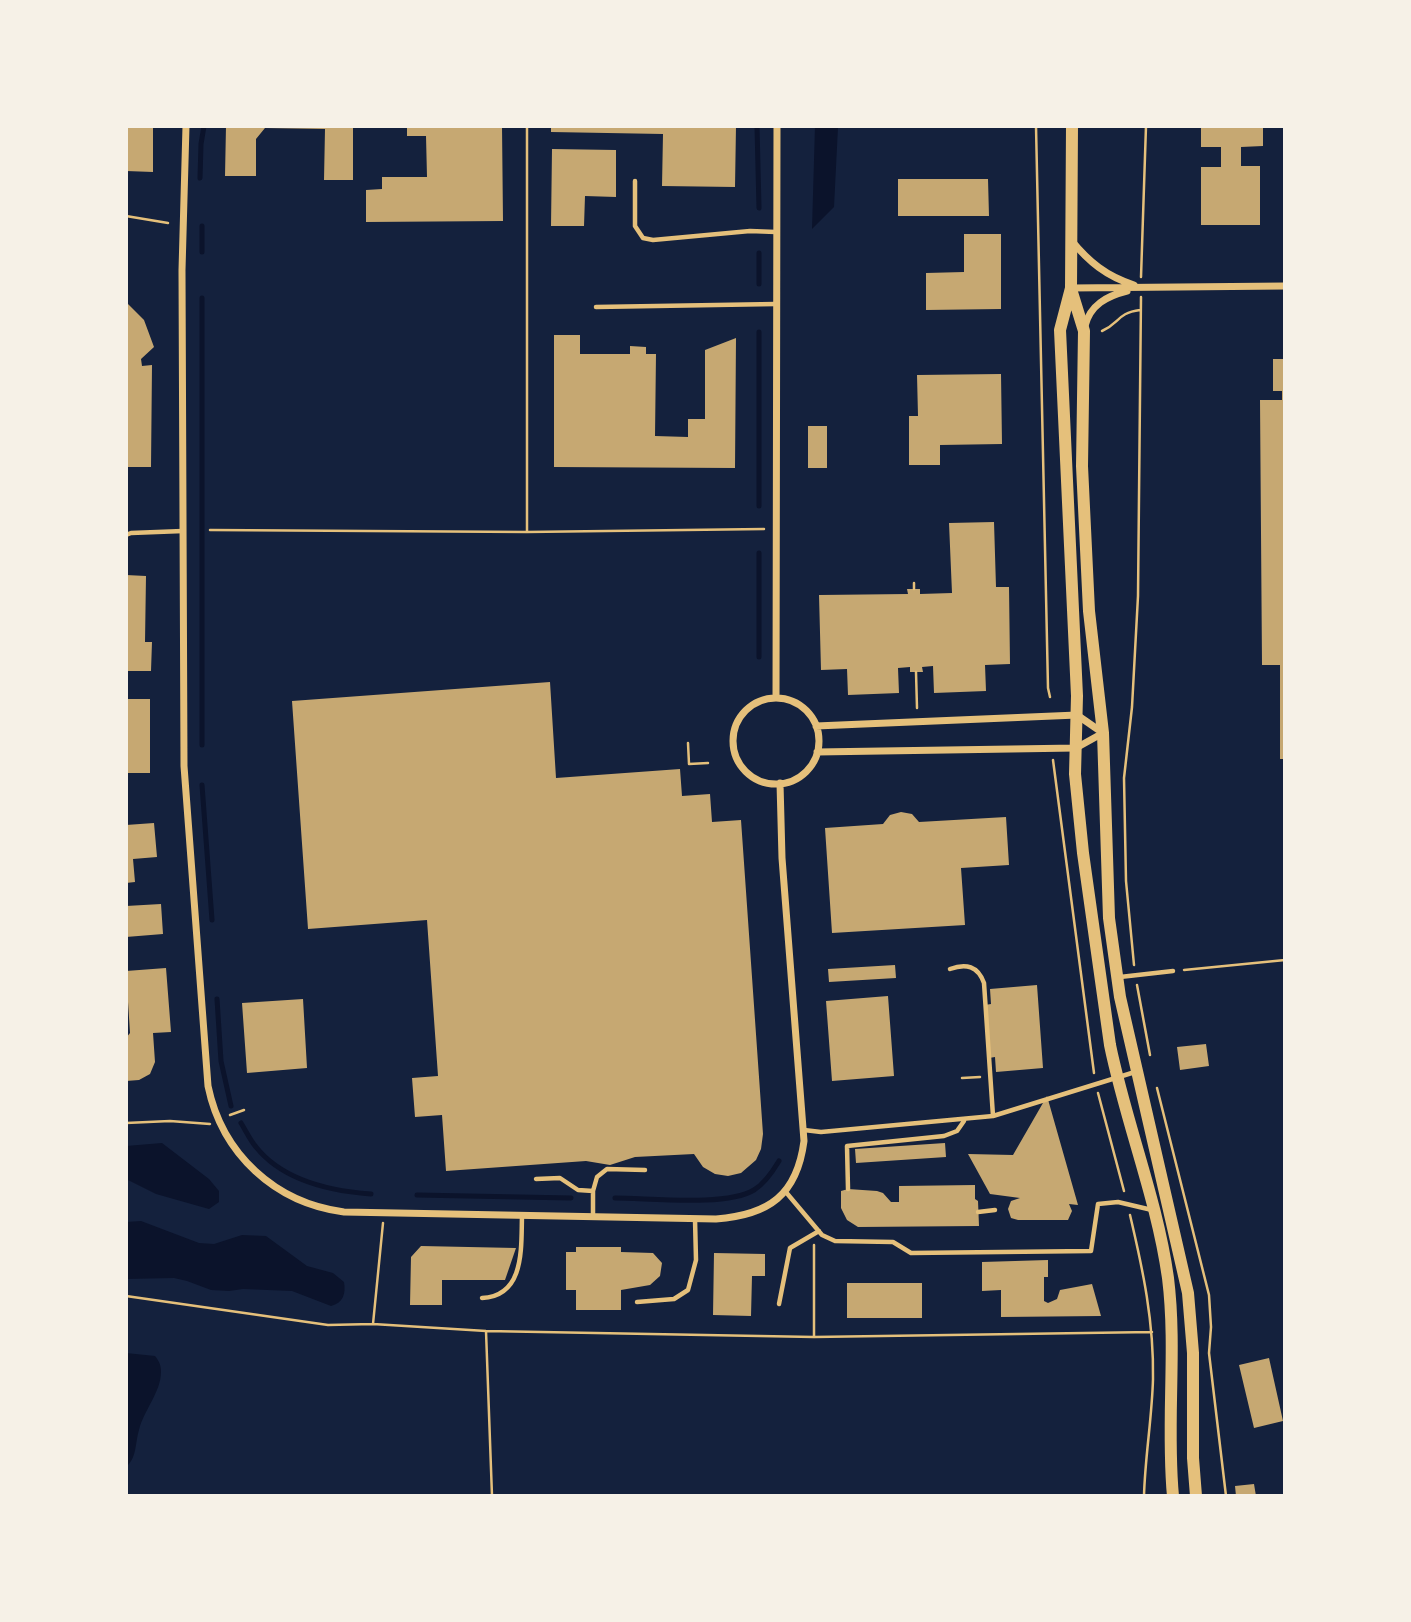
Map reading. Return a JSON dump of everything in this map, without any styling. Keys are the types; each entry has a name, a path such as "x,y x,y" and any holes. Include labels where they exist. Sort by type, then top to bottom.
{"main road":[{"path":"1072,126 1071,288 1060,330 1077,715 1075,774 1101,992 1117,1077 1163,1248 1170,1301 1172,1496"},
{"path":"1071,288 1084,331 1082,478 1089,611 1103,733 1107,892 1116,978 1188,1293 1192,1339 1196,1496"}],"street":[{"path":"186,126 183,270 184,766 204,1043 211,1098 218,1120 239,1155 256,1173 276,1188 305,1203 331,1210 522,1216 731,1218 751,1214 774,1202 792,1182 800,1163 804,1130 782,858 780,783"},
{"path":"776,698 777,126"},
{"path":"1071,239 1105,274 1141,288"},
{"path":"1071,288 1285,286"},
{"path":"1084,331 1095,306 1107,297 1141,288"},
{"path":"776,698 790,700 802,707 816,726 819,741 817,752 805,773 797,779 780,783 765,782 748,773 736,757 733,742 736,726 744,712 760,701 776,698"},
{"path":"816,726 1077,715 1103,733 1076,748 817,752"}],"lane":[{"path":"635,181 635,226 643,238 653,240 750,231 776,232"},
{"path":"596,307 776,304"},
{"path":"126,535 183,531"},
{"path":"950,969 959,965 971,967 982,976 993,1116"},
{"path":"1116,978 1173,971"},
{"path":"804,1130 821,1132 993,1116 1139,1071"},
{"path":"848,1189 847,1146 944,1136 957,1131 964,1120"},
{"path":"593,1216 593,1191 597,1177 607,1168 645,1170"},
{"path":"536,1179 560,1178 578,1191 593,1191"},
{"path":"785,1191 819,1231 835,1241 892,1242 911,1253 1091,1251 1098,1204 1127,1203 1154,1210"},
{"path":"978,1212 995,1210"},
{"path":"482,1298 492,1298 508,1291 514,1280 520,1254 522,1216"},
{"path":"637,1302 674,1298 688,1290 696,1260 695,1218"},
{"path":"779,1304 790,1248 819,1231"}],"path":[{"path":"527,126 527,532"},
{"path":"1036,126 1050,697"},
{"path":"1146,126 1140,310 1138,596 1132,707 1124,778 1126,881 1135,975 1151,1064"},
{"path":"126,216 168,223"},
{"path":"1102,331 1125,312 1140,310"},
{"path":"1039,330 1045,330"},
{"path":"210,530 527,532 775,529"},
{"path":"914,583 914,589"},
{"path":"916,672 918,708"},
{"path":"688,743 690,764 709,763"},
{"path":"1173,971 1285,960"},
{"path":"962,1078 990,1076"},
{"path":"1155,1078 1209,1295 1209,1353 1226,1496"},
{"path":"228,1115 244,1110"},
{"path":"126,1123 170,1121 210,1124"},
{"path":"373,1324 384,1213"},
{"path":"814,1337 814,1246 819,1231"},
{"path":"1139,1251 1149,1300 1152,1332 1153,1383 1144,1496"},
{"path":"126,1296 328,1325 373,1324 486,1331 814,1337 1152,1332"},
{"path":"486,1331 492,1496"}],"water":[{"path":"815,126 838,127 834,207 812,229"},
{"path":"162,1143 209,1179 219,1191 219,1202 209,1209 156,1194 126,1179 126,1146"},
{"path":"141,1221 199,1243 214,1244 242,1235 266,1236 307,1266 333,1273 344,1282 343,1297 331,1306 292,1291 211,1290 174,1278 126,1279 126,1222"},
{"path":"126,1353 155,1356 160,1363 161,1372 158,1387 141,1423 134,1455 126,1467"}],"building":[{"path":"126,126 153,126 153,172 126,171"},
{"path":"226,126 353,126 353,180 324,180 325,129 265,128 256,139 256,176 225,176"},
{"path":"407,126 502,126 503,221 366,222 366,190 382,189 382,177 427,177 426,136 407,136"},
{"path":"551,126 736,126 735,187 662,186 663,134 551,132"},
{"path":"1201,126 1263,126 1263,146 1241,147 1241,166 1260,166 1260,225 1201,225 1201,167 1221,167 1221,147 1201,147"},
{"path":"552,149 616,150 616,197 585,196 584,226 551,226"},
{"path":"898,179 988,179 989,216 898,216"},
{"path":"964,234 1001,234 1001,309 926,310 926,273 964,272"},
{"path":"126,302 144,320 154,347 141,359 142,366 152,365 151,467 126,467"},
{"path":"554,335 580,335 580,354 630,354 630,346 646,347 646,354 656,354 655,436 688,437 688,419 705,419 705,350 736,338 735,468 554,467"},
{"path":"1273,359 1285,359 1285,759 1280,759 1280,665 1262,665 1260,400 1282,400 1282,391 1273,391"},
{"path":"1001,374 1002,444 940,445 940,465 909,465 909,416 918,416 917,375"},
{"path":"808,426 827,426 827,468 808,468"},
{"path":"994,522 996,587 1009,587 1010,664 985,665 986,691 934,693 933,666 922,667 923,672 910,672 910,667 898,668 899,693 848,695 847,669 821,670 819,595 908,594 907,589 920,589 920,594 952,593 949,523"},
{"path":"126,575 146,576 145,642 152,642 151,671 126,671"},
{"path":"550,682 556,778 680,769 682,796 710,794 712,822 741,820 763,1134 756,1160 741,1173 728,1176 715,1174 703,1167 694,1154 635,1157 610,1165 586,1161 446,1171 442,1115 415,1117 412,1078 438,1076 427,920 308,929 292,701"},
{"path":"126,699 150,699 150,773 126,773"},
{"path":"901,812 912,814 919,822 1006,817 1009,865 961,868 965,925 832,933 825,828 883,824 890,815"},
{"path":"154,823 157,857 133,859 135,882 126,883 126,825"},
{"path":"161,904 163,934 126,937 126,906"},
{"path":"895,965 896,978 829,982 828,969"},
{"path":"166,968 171,1032 153,1033 155,1062 150,1074 139,1080 126,1081 126,1038 130,1033 126,971"},
{"path":"1037,985 1043,1068 996,1072 995,1057 989,1058 985,1005 991,1004 990,989"},
{"path":"888,996 894,1076 832,1081 826,1001"},
{"path":"303,999 307,1068 247,1073 242,1003"},
{"path":"1206,1044 1209,1066 1180,1070 1177,1047"},
{"path":"1047,1096 1078,1205 1069,1204 1072,1211 1068,1220 1018,1220 1011,1218 1008,1209 1011,1201 1020,1198 990,1194 968,1154 1013,1155"},
{"path":"945,1143 946,1157 856,1163 855,1149"},
{"path":"975,1185 979,1226 858,1227 847,1220 841,1208 841,1191 848,1189 877,1191 883,1193 891,1202 899,1202 899,1186"},
{"path":"421,1246 516,1248 505,1280 442,1280 442,1305 410,1305 411,1257"},
{"path":"576,1247 621,1247 621,1252 653,1253 662,1263 660,1276 650,1285 621,1290 621,1310 576,1310 576,1290 566,1290 566,1252 576,1252"},
{"path":"714,1253 765,1254 765,1276 752,1276 751,1316 713,1315"},
{"path":"1048,1260 1048,1277 1044,1277 1044,1301 1048,1303 1057,1299 1060,1290 1092,1284 1101,1316 1001,1317 1001,1290 982,1291 982,1262"},
{"path":"847,1283 922,1283 922,1318 847,1318"},
{"path":"1269,1358 1283,1421 1254,1428 1239,1365"},
{"path":"1254,1484 1256,1496 1236,1496 1235,1486"}],"waterway":[{"path":"200,178 204,126"},
{"path":"757,126 759,208"},
{"path":"202,226 202,252"},
{"path":"759,253 759,284"},
{"path":"202,298 202,745"},
{"path":"759,332 759,506"},
{"path":"759,553 759,657"},
{"path":"202,785 212,920"},
{"path":"217,999 221,1061 231,1106"},
{"path":"241,1123 267,1159 293,1176 324,1187 371,1194"},
{"path":"615,1198 707,1200 741,1195 761,1184 779,1161"},
{"path":"417,1195 571,1198"}]}
